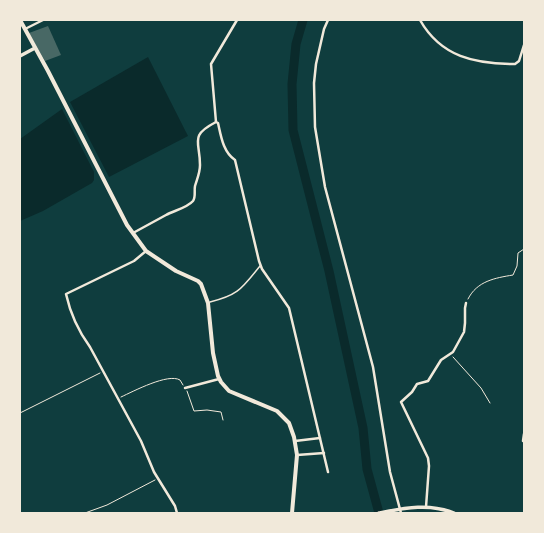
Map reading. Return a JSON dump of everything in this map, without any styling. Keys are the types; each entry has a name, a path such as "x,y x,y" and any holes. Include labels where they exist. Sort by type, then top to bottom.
{"main road":[{"path":"20,20 65,102 127,225 146,251 176,271 198,281 205,293 208,303 213,354 220,379 229,391 276,411 289,423 295,441 297,454 292,513"},
{"path":"20,56 35,48"},
{"path":"379,513 414,507 442,509 454,513"}],"street":[{"path":"25,29 43,20"},
{"path":"236,20 211,64 216,122 218,123 223,143 229,156 235,160 256,251 261,266 289,308 328,472"},
{"path":"328,20 324,29 316,64 314,83 315,127 325,187 373,367 390,472 400,510"},
{"path":"420,20 434,40 461,57 480,62 515,64 519,61 524,45"},
{"path":"133,233 193,201 195,187 200,173 197,142 199,136 205,128 216,122"},
{"path":"146,251 134,261 66,294 83,337 90,347 141,441 154,472 175,506 177,513"},
{"path":"426,507 429,466 428,458 401,402 412,392 417,384 428,381 441,360 453,352 464,332 466,303"},
{"path":"185,388 220,379"},
{"path":"524,434 524,441"},
{"path":"295,441 320,438"},
{"path":"297,454 324,453"}],"lane":[{"path":"208,303 227,298 234,294 241,289 261,266"}],"path":[{"path":"466,303 470,295 480,284 513,275 517,266 518,253 524,249"},
{"path":"450,353 482,388 490,403"},
{"path":"20,414 103,372"},
{"path":"118,398 159,381 174,378 180,380 185,388 194,412 207,410 221,412 223,420"},
{"path":"85,513 107,505 158,478"}],"water":[{"path":"148,57 188,136 109,177 70,102"},
{"path":"62,109 94,172 94,180 92,183 43,211 20,221 20,139"}],"building":[{"path":"48,26 61,55 45,61 29,33"}],"waterway":[{"path":"303,20 296,44 292,84 293,130 329,271 363,428 367,469 379,513"}]}
